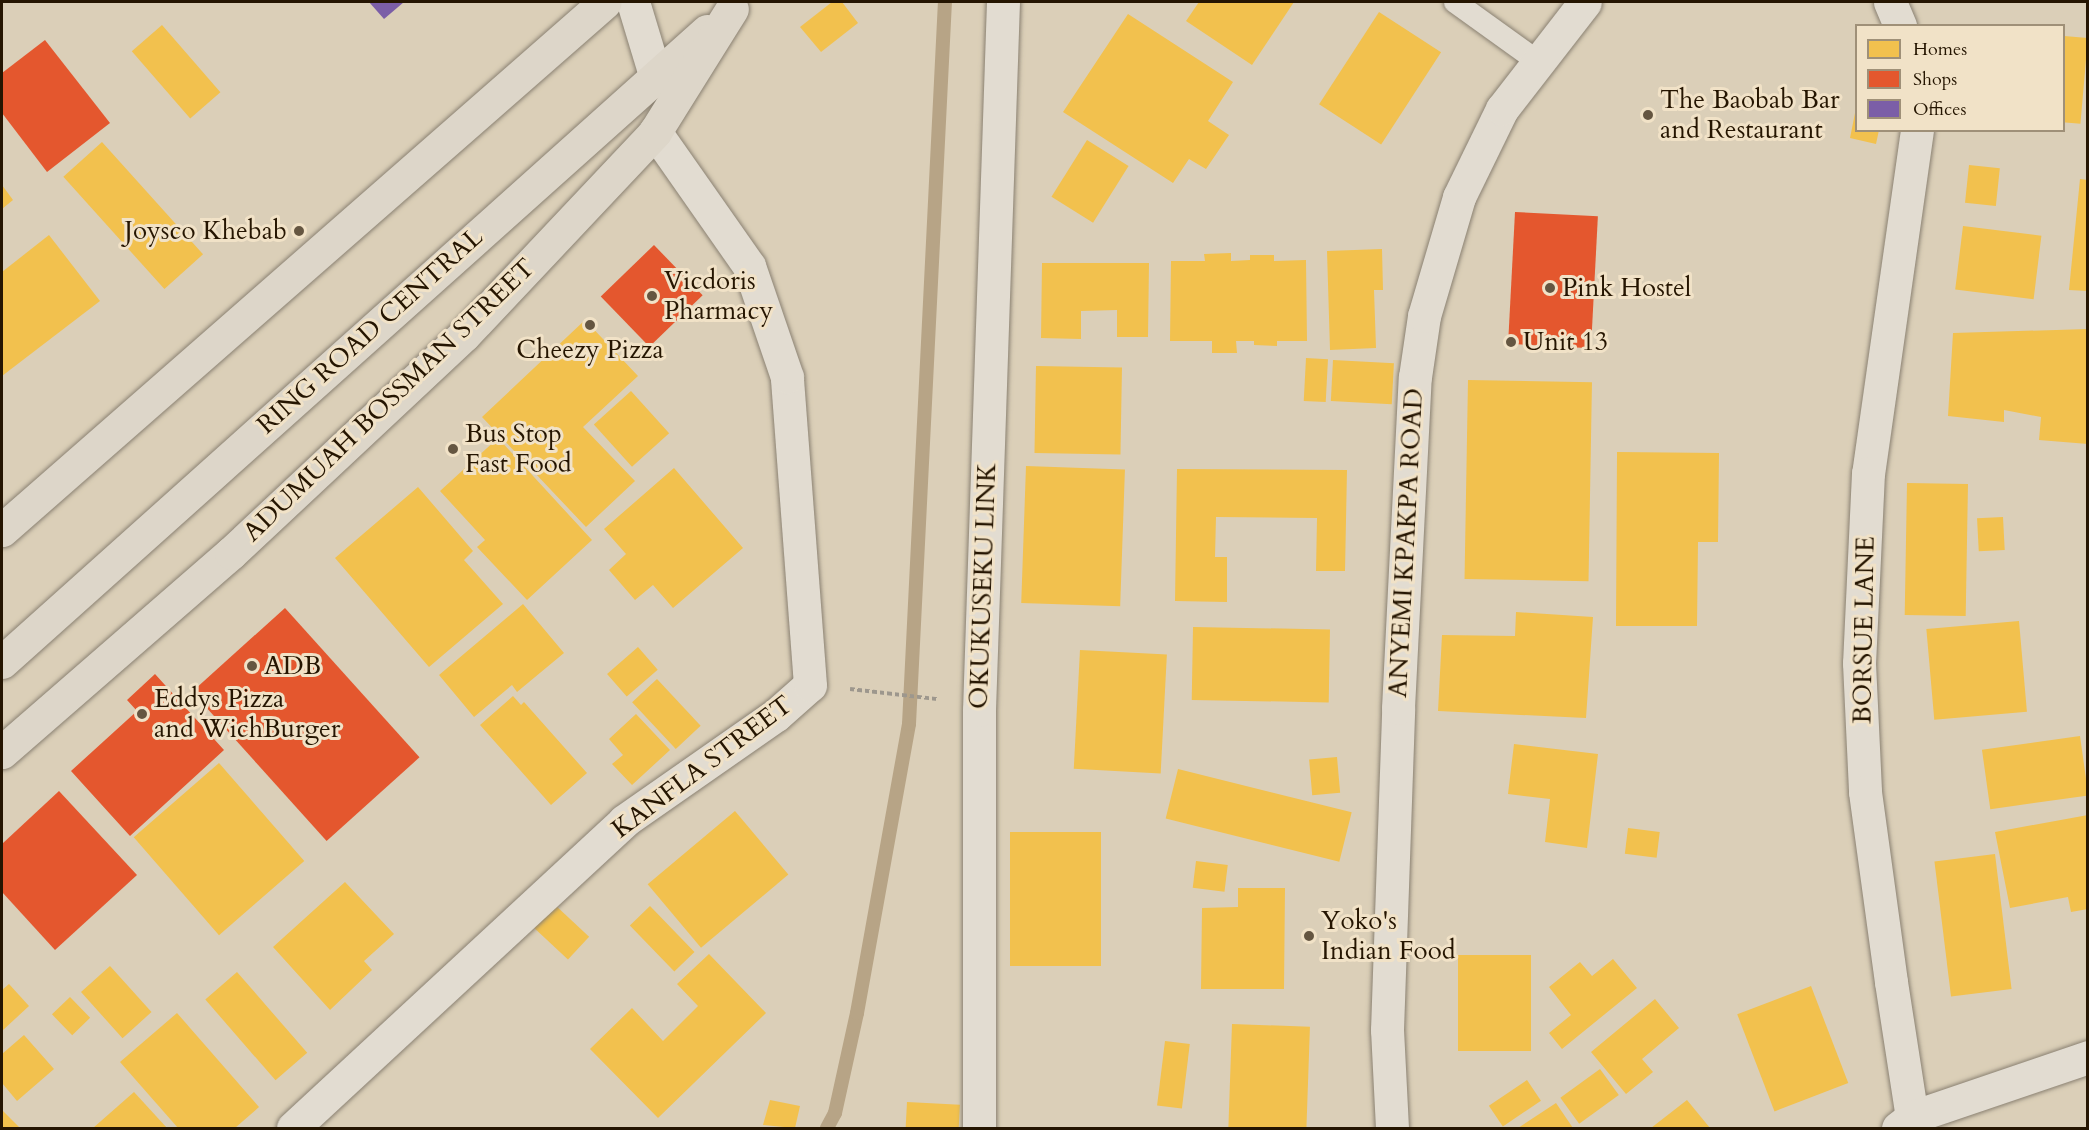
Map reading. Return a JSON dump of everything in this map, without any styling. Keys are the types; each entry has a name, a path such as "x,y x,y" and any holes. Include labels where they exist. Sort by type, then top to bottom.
{"main road":[{"path":"2,530 604,2"},
{"name":"RING ROAD CENTRAL","path":"2,662 655,75 736,5"},
{"name":"ADUMUAH BOSSMAN STREET","path":"2,752 231,553 464,335 655,132 736,5"}],"street":[{"path":"633,2 655,75"},
{"name":"OKUKUSEKU LINK","path":"979,1128 978,710 999,45 1003,2"},
{"name":"ANYEMI KPAKPA ROAD","path":"1392,1128 1387,1030 1398,708 1415,377 1424,316 1459,197 1502,109 1585,2"},
{"path":"1890,2 1899,24"},
{"name":"KANFLA STREET","path":"293,1128 624,821 776,715 810,685 787,377 749,266 655,132"},
{"name":"BORSUE LANE","path":"1909,1125 1865,792 1859,663 1868,473 1917,132"},
{"path":"1909,1125 2088,1057"}],"lane":[{"path":"1455,2 1538,61"}],"path":[{"path":"849,689 944,700"}],"building: Homes":[{"path":"832,2 842,2 858,23 821,52 800,27"},
{"path":"1199,2 1294,2 1252,65 1186,21"},
{"path":"1379,12 1441,52 1381,145 1319,104"},
{"path":"1128,14 1233,82 1208,121 1229,135 1206,169 1189,159 1173,183 1063,112"},
{"path":"162,25 220,92 190,118 132,51"},
{"path":"2065,36 2088,38 2080,124 2065,122"},
{"path":"1855,113 1855,132 1879,132 1876,144 1850,138"},
{"path":"1087,140 1129,166 1093,223 1051,197"},
{"path":"102,142 203,254 164,289 63,177"},
{"path":"1969,165 2000,168 1996,206 1965,203"},
{"path":"2080,179 2088,180 2088,291 2069,290"},
{"path":"2,185 13,200 2,209"},
{"path":"1963,226 2041,236 2034,299 1955,290"},
{"path":"49,235 100,301 2,376 2,272"},
{"path":"1382,249 1383,290 1374,290 1376,348 1330,350 1327,251"},
{"path":"1231,253 1231,261 1250,260 1250,255 1274,255 1274,261 1306,260 1307,341 1277,341 1277,346 1254,345 1254,341 1236,341 1237,353 1212,353 1212,341 1170,341 1171,261 1205,261 1204,254"},
{"path":"1042,263 1149,263 1148,337 1117,337 1117,310 1081,311 1081,339 1041,338"},
{"path":"585,320 638,376 583,427 635,481 586,527 482,417"},
{"path":"2088,329 2088,444 2039,440 2041,417 2004,410 2004,422 1948,416 1953,333"},
{"path":"1306,358 1328,359 1326,402 1304,401"},
{"path":"1333,360 1394,363 1392,404 1331,401"},
{"path":"1036,366 1122,368 1120,454 1034,453"},
{"path":"1468,380 1592,382 1589,581 1465,579"},
{"path":"631,391 669,433 632,467 594,424"},
{"path":"498,438 592,540 527,600 477,547 485,540 440,491"},
{"path":"1617,452 1719,453 1718,542 1698,542 1697,626 1616,626"},
{"path":"1026,466 1125,469 1120,606 1021,603"},
{"path":"674,468 743,548 673,608 653,585 635,600 609,570 626,554 604,529"},
{"path":"1177,469 1347,470 1345,571 1316,571 1317,518 1216,517 1215,557 1227,557 1227,602 1175,601"},
{"path":"1907,483 1968,484 1966,616 1905,615"},
{"path":"418,487 473,551 464,560 503,604 429,667 335,558"},
{"path":"2003,517 2005,550 1979,551 1977,518"},
{"path":"523,604 564,653 517,692 512,685 474,717 439,675"},
{"path":"1516,612 1593,617 1586,718 1438,711 1442,635 1515,636"},
{"path":"2019,621 2027,712 1934,720 1926,629"},
{"path":"1193,627 1330,629 1329,702 1192,700"},
{"path":"638,647 658,670 627,697 607,674"},
{"path":"1080,650 1167,655 1161,773 1074,769"},
{"path":"657,679 701,726 676,749 632,702"},
{"path":"513,696 521,705 524,702 587,773 551,805 480,725"},
{"path":"636,714 670,750 632,785 612,764 623,755 609,739"},
{"path":"2080,736 2088,795 1990,809 1982,750"},
{"path":"1514,744 1598,754 1587,848 1545,842 1550,799 1508,794"},
{"path":"1337,757 1340,793 1312,795 1309,759"},
{"path":"219,763 304,861 219,935 134,837"},
{"path":"1178,769 1352,812 1339,862 1166,818"},
{"path":"735,811 788,875 701,948 648,884"},
{"path":"2088,815 2088,909 2071,912 2068,897 2010,908 1995,832"},
{"path":"1628,828 1660,832 1657,858 1625,854"},
{"path":"1010,832 1101,832 1101,966 1010,966"},
{"path":"1995,854 2012,989 1951,996 1934,861"},
{"path":"1196,861 1228,865 1224,892 1193,888"},
{"path":"345,882 394,934 364,961 372,970 330,1010 273,947"},
{"path":"1238,888 1285,888 1284,989 1201,989 1202,908 1238,907"},
{"path":"554,904 589,937 568,959 533,927"},
{"path":"650,906 694,952 674,971 630,925"},
{"path":"709,954 766,1013 658,1118 590,1049 632,1008 663,1041 698,1006 677,984"},
{"path":"1458,955 1531,955 1531,1051 1458,1051"},
{"path":"1613,959 1637,988 1562,1049 1549,1033 1571,1015 1549,987 1580,962 1592,976"},
{"path":"110,966 151,1012 123,1038 81,992"},
{"path":"237,972 307,1053 276,1080 205,1000"},
{"path":"9,984 29,1006 2,1031 2,990"},
{"path":"1811,986 1848,1083 1775,1111 1737,1014"},
{"path":"70,997 90,1018 72,1035 52,1014"},
{"path":"1655,999 1679,1028 1642,1059 1653,1072 1626,1094 1591,1052"},
{"path":"177,1013 259,1107 235,1128 178,1128 120,1062"},
{"path":"1232,1024 1310,1027 1306,1128 1228,1128"},
{"path":"24,1035 54,1069 17,1101 2,1083 2,1054"},
{"path":"1165,1041 1190,1044 1182,1109 1157,1106"},
{"path":"1600,1069 1619,1095 1579,1124 1560,1098"},
{"path":"1527,1080 1541,1101 1503,1126 1489,1106"},
{"path":"134,1092 167,1128 93,1128"},
{"path":"770,1100 800,1106 795,1128 763,1125"},
{"path":"1687,1100 1710,1128 1651,1128"},
{"path":"907,1102 960,1105 959,1128 906,1128"},
{"path":"1556,1103 1573,1128 1518,1128"},
{"path":"2,1110 20,1128 2,1128"}],"building: Shops":[{"path":"45,40 110,123 47,172 2,113 2,73"},
{"path":"1515,212 1598,216 1591,348 1508,344"},
{"name":"Vicdoris Pharmacy","path":"654,245 703,295 649,347 601,296"},
{"path":"285,608 419,757 327,841 192,692"},
{"path":"155,674 224,750 130,836 71,771 137,711 127,700"},
{"path":"59,791 137,875 55,950 2,892 2,844"}],"building: Offices":[{"path":"369,2 404,2 384,19"}],"waterway":[{"path":"827,1128 835,1113 857,1013 909,724 945,2"}],"place":[{"name":"The Baobab Bar and Restaurant","path":"1648,115"},
{"name":"Joysco Khebab","path":"299,231"},
{"name":"Pink Hostel","path":"1550,288"},
{"name":"Vicdoris Pharmacy","path":"652,296"},
{"name":"Cheezy Pizza","path":"590,325"},
{"name":"Unit 13","path":"1511,342"},
{"name":"Bus Stop Fast Food","path":"453,449"},
{"name":"ADB","path":"252,666"},
{"name":"Eddys Pizza and WichBurger","path":"142,714"},
{"name":"Yoko's Indian Food","path":"1309,936"}]}
